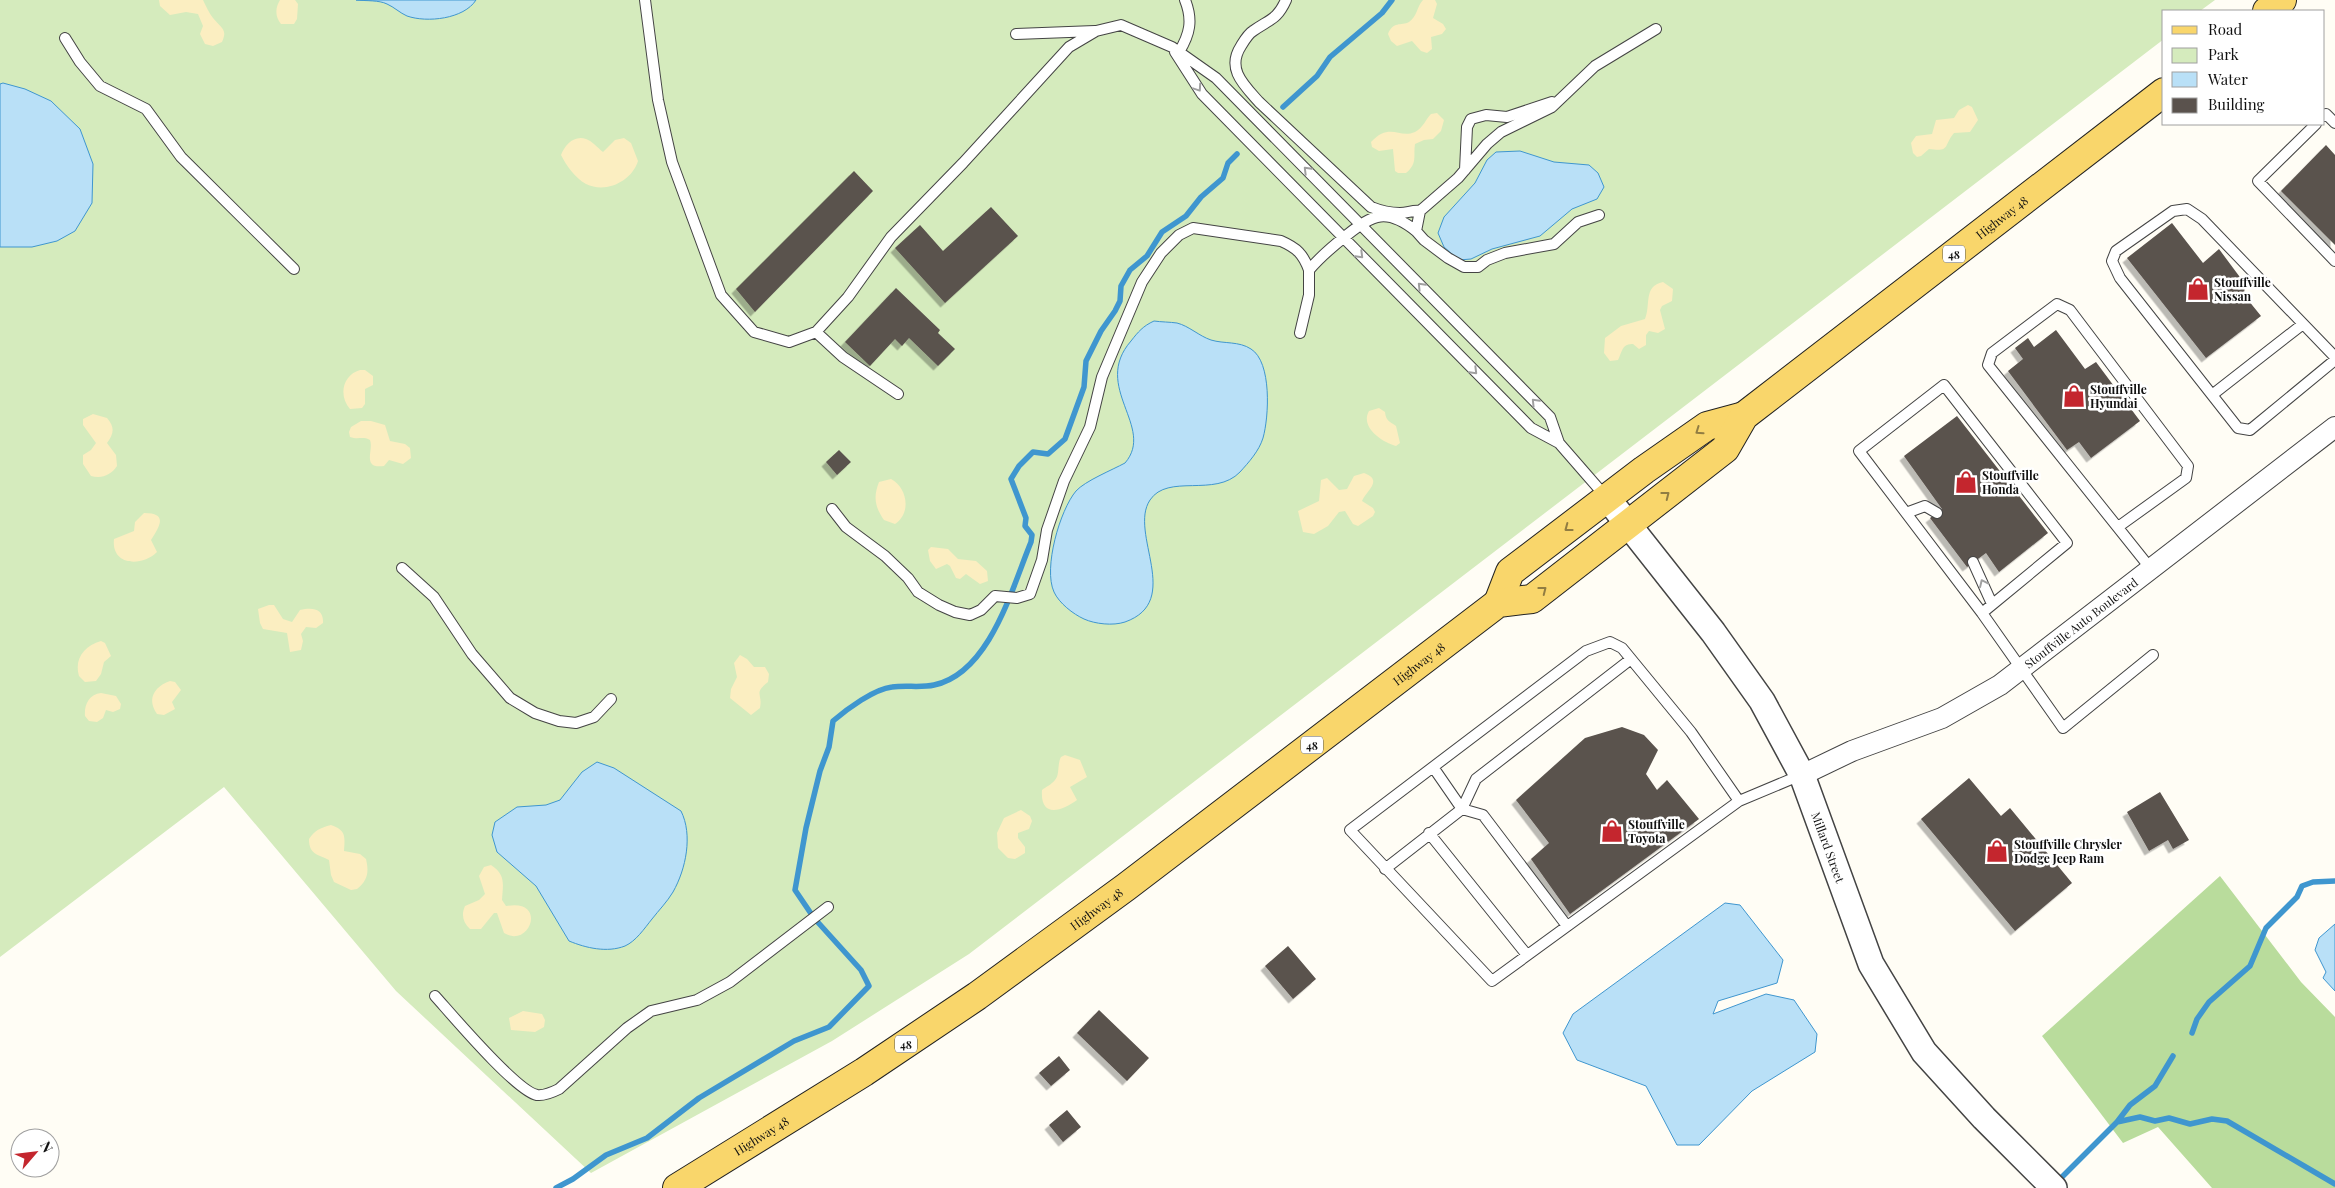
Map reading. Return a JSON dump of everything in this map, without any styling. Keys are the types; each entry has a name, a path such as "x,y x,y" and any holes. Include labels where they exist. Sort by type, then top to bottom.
{"main road":[{"path":"2268,10 2282,0"},
{"name":"Highway 48","path":"677,1188 864,1072 977,996 1126,887 1498,604 1532,599 1725,449 1744,416 2162,94"},
{"name":"Highway 48","path":"1498,604 1510,572 1706,426 1744,416"}],"street":[{"name":"Stouffville Auto Boulevard","path":"1802,775 1852,751 1942,718 1977,700 2022,668 2335,427"},
{"name":"Millard Street","path":"1608,499 1714,632 1762,701 1802,775 1871,964 1924,1052 1947,1079 2054,1188"}],"lane":[{"path":"645,0 658,100 672,162 721,295 754,332 788,342 816,332 848,298 891,237 963,163 1069,47 1096,31"},
{"path":"1176,49 1189,35 1190,12 1185,0"},
{"path":"1286,0 1279,14 1251,32 1235,56 1235,70 1243,84 1259,102 1371,207 1383,212 1402,213 1411,210 1420,211"},
{"path":"1016,34 1096,31 1121,25 1176,49 1216,78 1550,417 1559,443"},
{"path":"1416,231 1420,211 1465,170 1487,144 1501,132 1538,115 1560,99 1595,66 1656,29"},
{"path":"65,38 80,62 100,86 146,108 181,157 294,269"},
{"path":"1176,49 1202,94 1531,428 1559,443 1608,499"},
{"path":"1465,170 1467,127 1471,119 1486,115 1507,117 1560,99"},
{"path":"2325,115 2335,123"},
{"path":"2315,125 2258,181 2335,261"},
{"path":"2187,209 2202,219 2335,359 2250,430 2238,428 2120,278 2112,261 2116,251 2173,211 2187,209"},
{"path":"1309,270 1323,254 1366,219 1375,216 1397,218 1416,231 1424,240 1464,267 1478,267 1487,260 1506,253 1554,244 1578,222 1599,215"},
{"path":"832,509 846,527 885,556 918,592 955,612 970,615 981,610 995,596 1017,598 1030,594 1042,560 1047,530 1064,481 1090,427 1102,377 1142,282 1161,253 1179,235 1193,228 1281,242 1295,247 1303,254 1309,270 1309,295 1300,333"},
{"path":"2118,527 2186,478 2188,466 2070,310 2057,304 1992,353 1988,365 2151,569"},
{"path":"2212,395 2303,324"},
{"path":"816,332 843,357 898,394"},
{"path":"1982,613 2067,543 1944,385 1859,451 1982,613 2063,728 2153,656"},
{"path":"1906,513 1925,506 1937,513"},
{"path":"1973,562 1992,604"},
{"path":"402,568 434,597 472,654 510,698 535,713 559,721 576,724 594,717 611,699"},
{"path":"1739,801 1691,732 1622,648 1610,642 1586,651 1350,830 1385,870 1492,981 1739,801 1802,775"},
{"path":"1385,870 1462,808 1476,779 1631,659"},
{"path":"1433,768 1462,808 1483,815 1567,926"},
{"path":"1429,833 1527,955"},
{"path":"435,996 518,1085 538,1095 550,1093 559,1089 627,1028 651,1011 697,1000 730,982 826,909"}],"green space":[{"path":"0,0 2215,0 2201,10 2162,10 2162,41 969,954 832,1041 591,1173 396,991 224,787 0,957"},
{"path":"2220,876 2301,982 2335,1017 2335,1188 2212,1188 2158,1127 2123,1143 2042,1036"}],"sand":[{"path":"159,0 203,0 212,16 224,31 222,42 213,46 205,44 200,34 203,26 198,14 186,12 170,15 160,6"},
{"path":"280,0 295,0 298,4 297,19 294,24 281,24 279,21 276,12"},
{"path":"1423,0 1435,0 1437,4 1433,18 1443,24 1446,29 1442,34 1431,37 1432,49 1427,53 1421,51 1412,41 1397,46 1391,41 1388,34 1392,27 1412,20"},
{"path":"1968,105 1972,107 1978,120 1970,132 1954,133 1944,149 1929,149 1917,157 1913,153 1911,143 1916,136 1932,134 1936,120 1954,118 1959,110"},
{"path":"1437,113 1444,120 1441,131 1433,139 1415,144 1414,163 1406,173 1395,171 1393,149 1379,151 1372,147 1371,142 1378,136 1389,132 1409,134 1415,132 1431,114"},
{"path":"578,138 588,140 603,152 615,140 624,138 631,143 638,161 635,168 624,180 610,186 594,187 586,184 571,171 561,155 568,144"},
{"path":"1663,282 1673,289 1672,301 1662,306 1660,310 1665,329 1658,333 1649,331 1646,335 1646,345 1639,349 1633,344 1629,344 1623,349 1618,360 1610,361 1604,353 1605,338 1621,326 1645,319 1650,292 1657,284"},
{"path":"360,370 365,370 373,376 373,385 365,389 365,404 362,408 350,409 344,398 344,386 350,376"},
{"path":"1379,408 1385,412 1388,421 1396,426 1400,443 1396,446 1378,437 1367,423 1369,411"},
{"path":"93,414 107,418 110,421 112,434 107,443 116,455 117,466 112,472 102,477 91,476 83,464 83,455 91,450 96,443 83,425 83,419"},
{"path":"361,421 371,421 385,425 390,441 405,444 410,448 411,458 403,464 389,460 384,466 373,465 370,458 370,440 350,437 351,427"},
{"path":"1364,473 1373,479 1373,482 1362,501 1373,508 1375,512 1373,516 1358,526 1353,524 1345,511 1339,512 1328,526 1314,534 1303,532 1298,511 1319,501 1321,480 1327,478 1339,490 1347,489 1354,476"},
{"path":"891,479 901,488 905,500 904,513 895,524 884,520 876,502 879,482"},
{"path":"144,513 152,514 159,518 159,526 151,540 157,552 151,557 136,562 122,559 117,555 114,548 114,539 134,531 135,522"},
{"path":"931,547 948,549 958,559 976,561 987,571 988,581 980,584 966,574 960,579 956,578 947,564 936,569 930,561 928,550"},
{"path":"274,605 283,619 292,622 300,610 316,610 322,614 323,623 316,628 306,627 301,634 303,641 301,650 290,652 287,633 263,629 260,623 258,609"},
{"path":"101,641 105,643 111,656 104,662 101,674 96,681 85,682 79,676 79,659 85,650"},
{"path":"740,655 747,659 754,667 765,667 769,674 768,682 760,692 760,708 751,715 730,698 731,689 737,677 734,663"},
{"path":"170,681 175,682 181,690 172,702 175,709 164,715 157,714 152,698 160,686"},
{"path":"101,693 116,696 121,704 120,709 113,712 106,710 103,718 97,722 89,721 85,716 86,704 93,695"},
{"path":"1065,755 1080,760 1087,777 1070,787 1077,800 1059,809 1048,809 1042,799 1042,790 1057,778 1061,757"},
{"path":"1021,810 1030,816 1032,821 1029,829 1018,833 1018,838 1025,847 1025,853 1015,859 1008,858 998,848 997,833 1004,818"},
{"path":"331,825 340,829 344,834 344,851 360,854 366,859 367,876 357,889 351,890 334,882 329,860 312,851 309,844 309,839 313,833"},
{"path":"491,865 501,876 503,885 502,900 506,906 519,906 527,909 531,915 527,929 521,934 513,936 504,933 497,913 494,913 481,929 470,929 464,921 463,912 465,906 479,900 485,894 479,876 484,867"},
{"path":"523,1011 542,1014 545,1020 544,1027 535,1032 511,1030 509,1018"}],"water":[{"path":"356,0 476,0 463,12 444,18 425,19 407,16 384,3"},
{"path":"3,83 25,89 51,101 80,129 93,164 92,203 75,231 57,241 32,247 0,247 0,84"},
{"path":"1520,151 1554,162 1589,165 1598,173 1604,187 1597,199 1572,209 1540,236 1492,249 1471,259 1459,260 1444,247 1438,233 1444,217 1475,183 1487,160 1496,152"},
{"path":"1154,321 1177,323 1211,340 1242,345 1251,349 1263,365 1266,377 1267,417 1265,429 1261,443 1253,456 1240,472 1230,480 1218,484 1168,488 1158,492 1150,500 1145,514 1145,530 1153,583 1151,599 1142,612 1125,622 1110,624 1088,621 1067,608 1054,592 1051,582 1051,569 1055,540 1064,511 1076,491 1092,480 1125,463 1133,449 1133,435 1120,390 1118,374 1121,358 1131,341 1141,330"},
{"path":"597,762 614,768 681,811 687,831 684,863 678,883 666,903 643,931 629,944 611,949 589,948 569,941 536,886 497,852 492,835 495,822 517,807 546,805 560,800 582,772"},
{"path":"1725,903 1740,905 1783,960 1777,983 1718,1001 1713,1014 1766,994 1794,1000 1817,1034 1815,1052 1752,1091 1699,1145 1677,1145 1646,1086 1577,1060 1563,1033 1573,1014"},
{"path":"2335,924 2335,991 2323,978 2326,972 2315,950 2319,938"}],"building":[{"path":"2326,145 2335,155 2335,245 2281,191"},
{"path":"854,171 873,191 755,312 736,289"},
{"path":"991,207 1018,236 945,303 895,248 920,225 943,251"},
{"name":"Stouffville Nissan","path":"2172,223 2203,263 2219,249 2245,284 2244,295 2261,316 2206,358 2127,258"},
{"path":"896,288 940,330 938,333 955,349 938,366 909,338 902,346 895,339 870,366 845,342"},
{"name":"Stouffville Hyundai","path":"2056,330 2085,369 2096,362 2140,421 2091,458 2079,442 2067,450 2008,371 2023,359 2015,348 2028,338 2034,347"},
{"name":"Stouffville Honda","path":"1957,416 2048,533 1999,572 1986,553 1967,567 1930,518 1942,509 1904,456"},
{"path":"839,450 851,462 837,475 826,462"},
{"name":"Stouffville Toyota","path":"1622,727 1644,735 1658,750 1646,774 1657,790 1667,780 1699,819 1570,914 1531,859 1549,843 1516,800 1585,738"},
{"name":"Stouffville Chrysler Dodge Jeep Ram","path":"1969,778 2001,816 2010,808 2072,883 2015,931 1921,819"},
{"path":"2160,792 2189,840 2173,849 2168,840 2149,851 2127,812"},
{"path":"1288,946 1316,979 1293,999 1265,966"},
{"path":"1099,1010 1149,1058 1127,1081 1077,1033"},
{"path":"1059,1056 1070,1070 1051,1086 1039,1073"},
{"path":"1067,1110 1081,1127 1063,1142 1049,1125"}],"waterway":[{"path":"1283,107 1317,76 1330,57 1382,13 1392,0"},
{"path":"556,1188 573,1179 606,1155 647,1138 699,1098 794,1041 829,1027 869,986 861,970 814,918 795,890 806,828 820,771 829,747 833,721 861,700 877,691 897,686 929,686 953,677 970,664 984,647 1007,604 1031,542 1032,535 1025,526 1026,518 1011,479 1019,466 1033,452 1048,454 1065,439 1084,387 1086,361 1101,331 1120,301 1121,286 1130,270 1147,256 1162,232 1186,216 1201,197 1223,178 1228,163 1237,154"},
{"path":"2192,1033 2197,1019 2209,1002 2250,966 2266,928 2297,897 2302,886 2313,882 2335,881"},
{"path":"2056,1183 2117,1122 2130,1105 2155,1086 2173,1056"},
{"path":"2117,1122 2140,1117 2155,1121 2169,1118 2190,1124 2212,1119 2227,1121 2335,1184"}],"place":[{"name":"Stouffville Nissan","path":"2198,289"},
{"name":"Stouffville Hyundai","path":"2074,396"},
{"name":"Stouffville Honda","path":"1966,482"},
{"name":"Stouffville Toyota","path":"1612,831"},
{"name":"Stouffville Chrysler Dodge Jeep Ram","path":"1997,851"}]}
